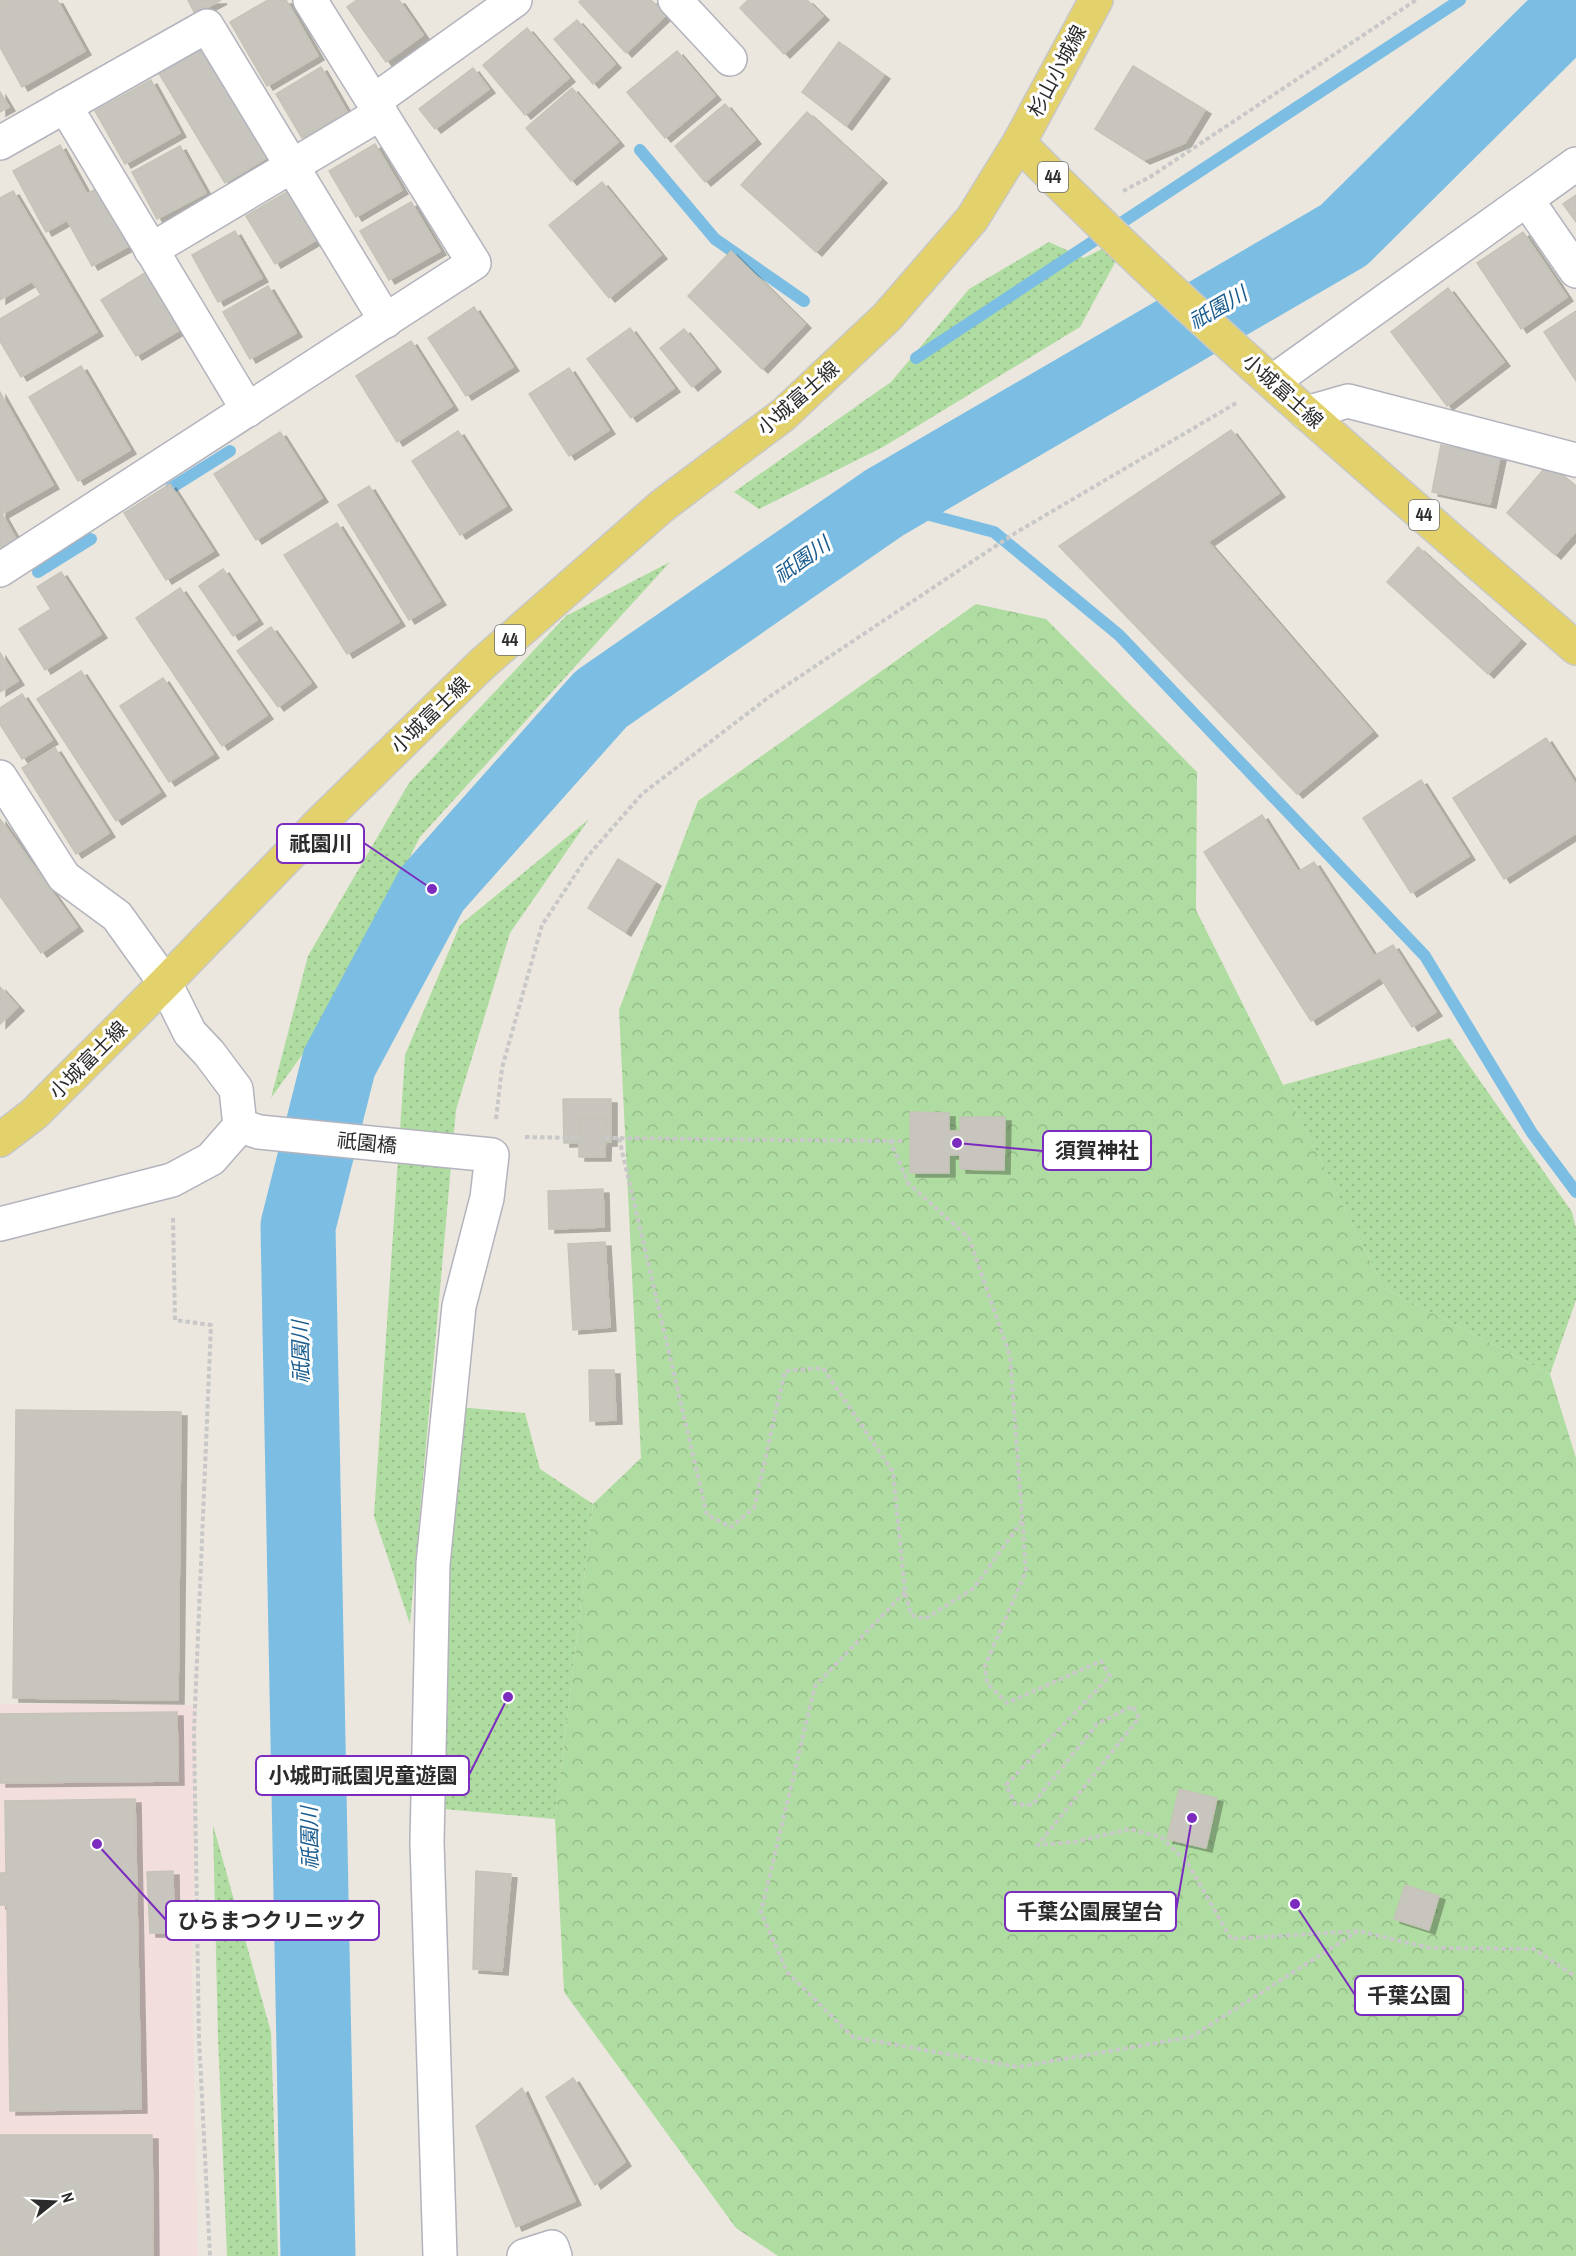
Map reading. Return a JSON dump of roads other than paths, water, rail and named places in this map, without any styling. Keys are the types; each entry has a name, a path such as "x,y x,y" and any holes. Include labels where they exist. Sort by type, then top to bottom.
{"main road":[{"name":"杉山小城線","path":"1019,143 1096,0"},
{"name":"小城富士線","path":"0,1140 34,1114 320,823 481,665 662,506 783,415 888,317 972,219 1019,143 1086,210 1306,413 1576,648"}],"street":[{"path":"0,570 474,263 310,0"},
{"path":"152,249 292,166 377,107 515,0"},
{"path":"675,0 730,59"},
{"path":"0,143 207,26 386,321"},
{"path":"65,106 248,410"},
{"path":"1272,382 1576,164"},
{"path":"1527,200 1576,271"},
{"path":"1306,413 1348,401 1576,460"},
{"path":"0,777 64,877 117,916 165,983 190,1033 209,1053 236,1089 249,1129 211,1159 172,1180 0,1224"},
{"name":"祇園橋","path":"249,1129 484,1154 487,1198 459,1306 433,1564 427,1842 440,2256"},
{"path":"524,2256 552,2247 555,2256"}],"waterway":[{"path":"916,358 1460,0"},
{"name":"祇園川","path":"318,2256 298,1226 339,1063 432,889 601,699 884,503 1344,235 1576,5"},
{"path":"640,150 715,239 804,301"},
{"path":"171,488 230,451"},
{"path":"884,503 994,532 1119,635 1425,956 1532,1133 1576,1192"},
{"path":"38,572 91,539"}],"place":[{"name":"祇園川","path":"432,889"},
{"name":"須賀神社","path":"957,1143"},
{"name":"小城町祇園児童遊園","path":"508,1697"},
{"name":"千葉公園展望台","path":"1192,1818"},
{"name":"ひらまつクリニック","path":"97,1844"},
{"name":"千葉公園","path":"1295,1904"}]}
